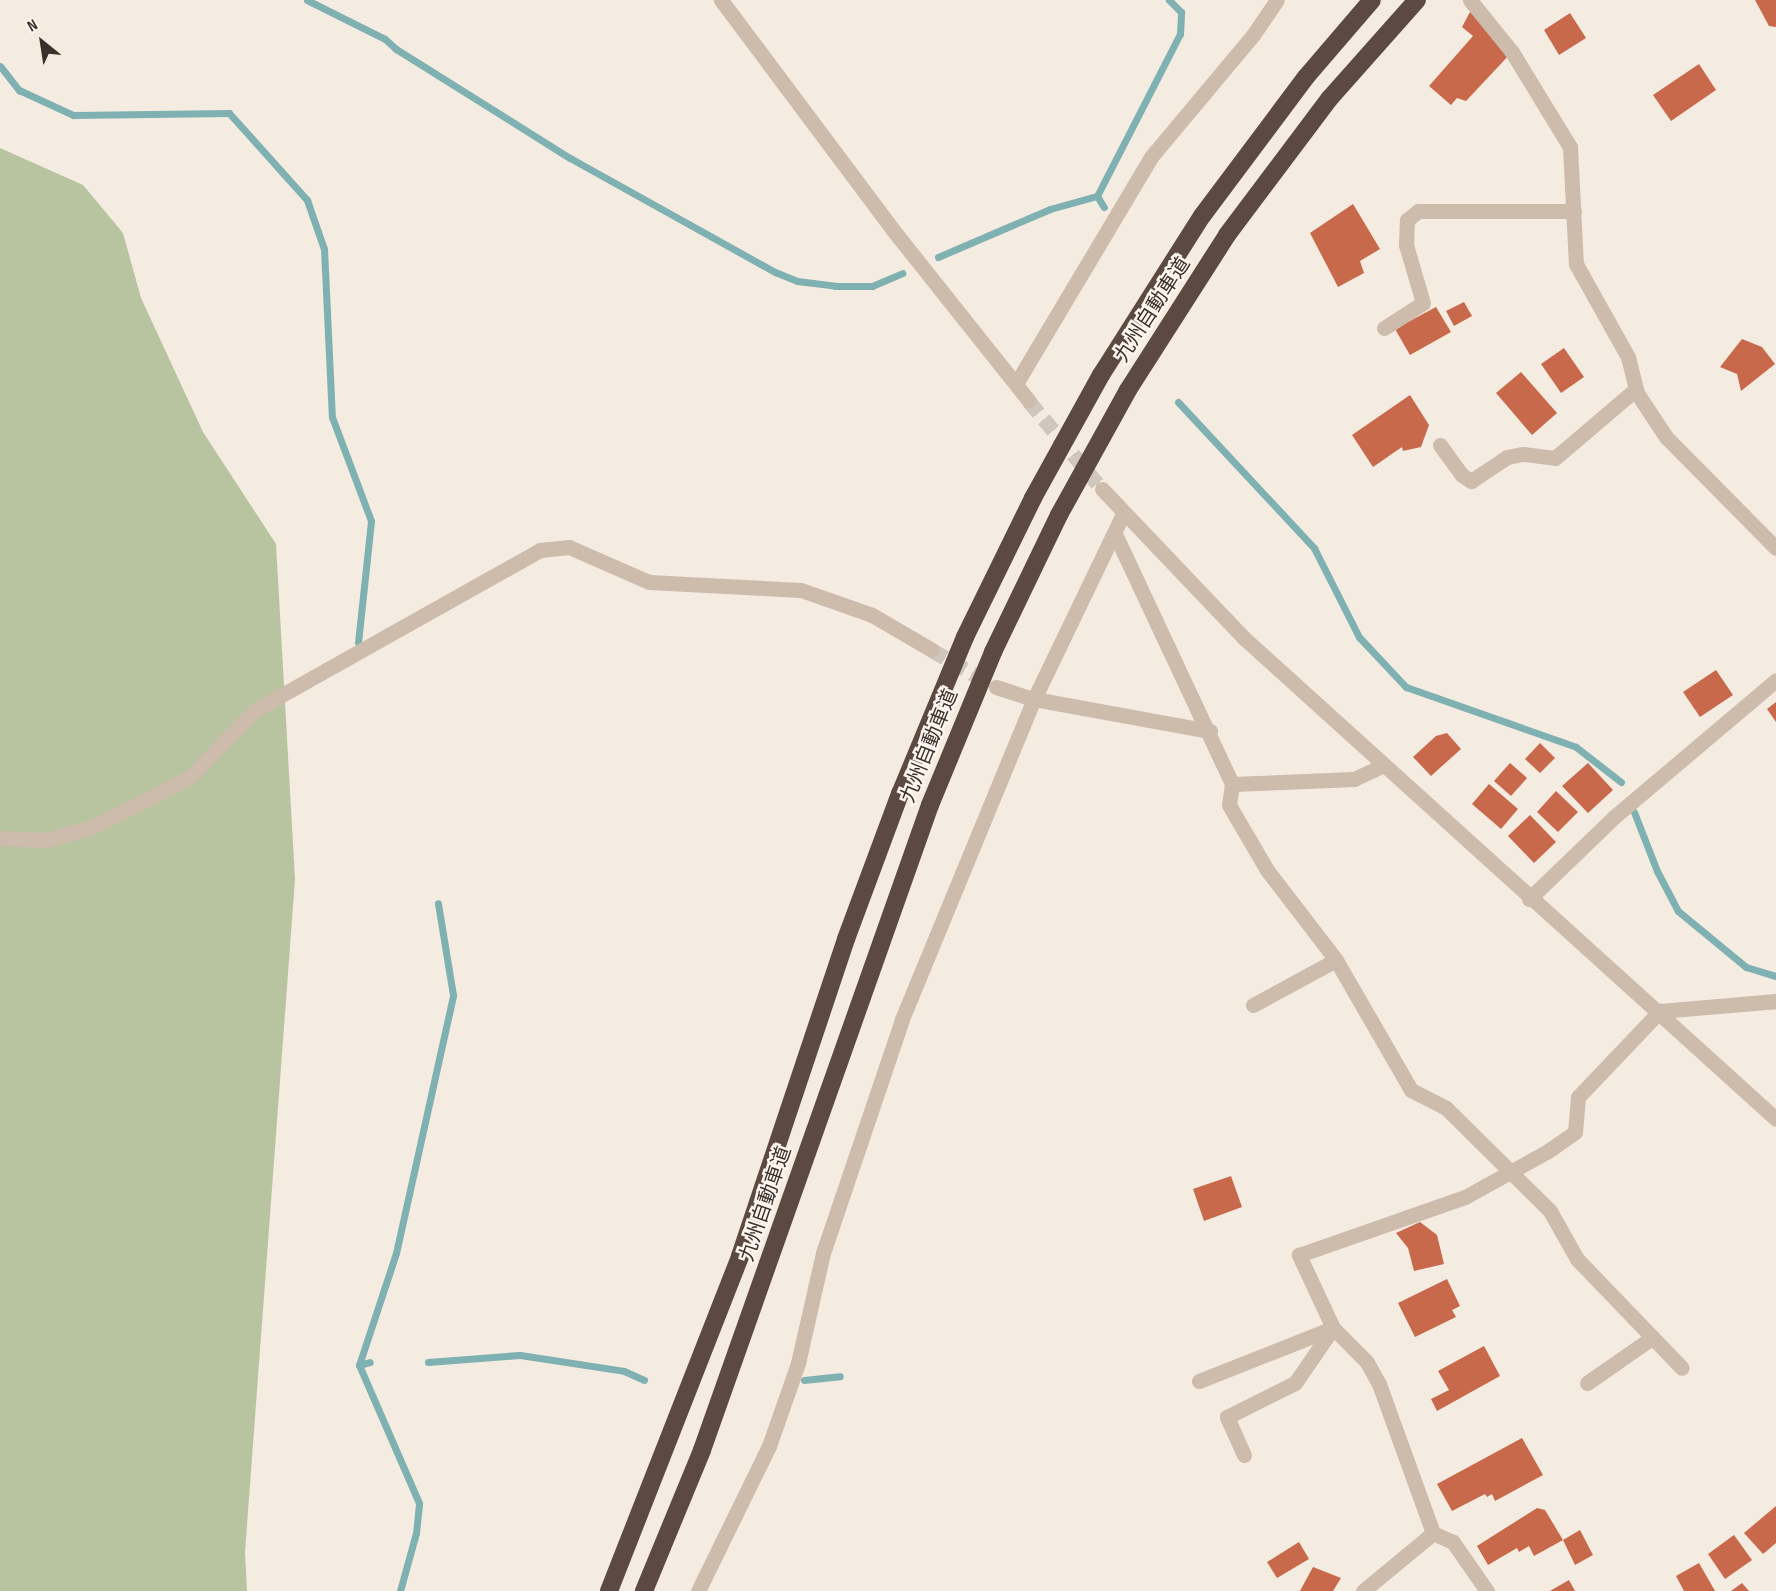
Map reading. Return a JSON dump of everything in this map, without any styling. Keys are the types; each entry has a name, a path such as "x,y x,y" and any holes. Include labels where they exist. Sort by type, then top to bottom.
{"highway":[{"name":"九州自動車道","path":"609,1591 740,1256 846,939 900,794 965,637 1033,498 1101,375 1202,216 1306,77 1372,0"},
{"name":"九州自動車道","path":"644,1591 702,1450 930,805 993,652 1059,515 1128,390 1227,236 1330,98 1417,0"}],"street":[{"path":"721,0 893,230 1017,382 1029,401"},
{"path":"1017,382 1151,157 1253,35 1277,0"},
{"path":"1470,0 1512,52 1570,147 1576,264 1628,357 1636,389 1666,437 1776,548"},
{"path":"1384,328 1422,303 1406,245 1407,220 1418,211 1574,211"},
{"path":"1440,445 1462,475 1471,481 1507,457 1523,454 1555,458 1636,389"},
{"path":"1102,489 1245,639 1529,898 1660,1011 1776,1119"},
{"path":"698,1591 770,1446 798,1363 823,1253 902,1019 1034,699 1124,514"},
{"path":"1115,534 1210,731 1232,784 1229,805 1267,870 1336,960 1411,1090 1446,1108 1508,1172 1550,1211 1577,1259 1682,1368"},
{"path":"0,838 46,840 92,827 190,777 255,710 540,550 569,547 649,582 801,590 872,615 932,650"},
{"path":"1529,898 1614,817 1776,680"},
{"path":"996,687 1034,699 1210,731"},
{"path":"1232,784 1354,779 1384,765"},
{"path":"1253,1005 1336,960"},
{"path":"1487,1591 1453,1542 1433,1533 1378,1384 1367,1362 1333,1328 1299,1255 1466,1197 1575,1132 1578,1097 1660,1011 1776,1001"},
{"path":"1198,1381 1333,1328"},
{"path":"1244,1455 1227,1417 1295,1383 1333,1328"},
{"path":"1587,1383 1653,1337"},
{"path":"1363,1591 1433,1533"}],"green space":[{"path":"0,148 83,185 123,233 141,298 203,432 276,544 295,879 245,1552 247,1591 0,1591"}],"building":[{"path":"1755,0 1776,0 1776,27 1769,26"},
{"path":"1470,12 1512,52 1466,101 1457,98 1451,105 1429,86 1473,36 1462,27"},
{"path":"1570,13 1586,38 1559,55 1544,30"},
{"path":"1699,64 1716,90 1671,121 1653,95"},
{"path":"1353,204 1380,249 1360,261 1364,273 1338,287 1310,233"},
{"path":"1464,302 1472,316 1454,326 1446,311"},
{"path":"1436,307 1451,332 1410,355 1395,329"},
{"path":"1742,339 1762,347 1775,364 1741,391 1737,374 1720,367"},
{"path":"1564,348 1584,377 1561,393 1541,364"},
{"path":"1521,372 1557,413 1532,435 1496,393"},
{"path":"1410,395 1429,425 1421,447 1403,451 1402,447 1373,467 1352,435"},
{"path":"1716,670 1733,695 1700,717 1683,692"},
{"path":"1776,702 1776,722 1767,709"},
{"path":"1447,733 1461,749 1431,776 1413,757 1436,736"},
{"path":"1540,743 1555,758 1540,773 1525,759"},
{"path":"1510,763 1527,778 1511,796 1494,781"},
{"path":"1588,763 1613,790 1588,813 1562,786"},
{"path":"1489,784 1518,809 1501,829 1472,804"},
{"path":"1556,791 1578,812 1558,832 1537,812"},
{"path":"1530,815 1556,842 1534,863 1508,836"},
{"path":"1231,1176 1242,1207 1204,1221 1193,1189"},
{"path":"1420,1222 1437,1235 1444,1264 1414,1271 1408,1248 1396,1233"},
{"path":"1447,1279 1460,1306 1452,1310 1456,1317 1415,1337 1398,1303"},
{"path":"1484,1346 1500,1376 1437,1411 1431,1399 1449,1390 1438,1371"},
{"path":"1522,1438 1543,1475 1495,1501 1492,1494 1487,1497 1485,1494 1452,1511 1437,1484"},
{"path":"1776,1506 1776,1543 1763,1554 1744,1533"},
{"path":"1537,1508 1545,1510 1563,1540 1534,1556 1529,1546 1519,1552 1517,1548 1488,1565 1477,1546"},
{"path":"1580,1530 1593,1555 1575,1565 1563,1540"},
{"path":"1734,1535 1752,1560 1725,1579 1708,1554"},
{"path":"1299,1542 1309,1559 1277,1578 1267,1562"},
{"path":"1699,1563 1715,1591 1684,1591 1676,1576"},
{"path":"1313,1567 1341,1578 1333,1591 1300,1591"},
{"path":"1569,1580 1575,1591 1550,1591"},
{"path":"1742,1583 1749,1591 1731,1591"}],"waterway":[{"path":"307,0 385,39 396,49 570,158 775,272 797,281 835,286 872,286 902,273"},
{"path":"938,257 1050,209 1097,196 1180,34 1181,12 1169,0"},
{"path":"0,66 19,90 73,115 229,113 307,200 324,249 332,417 371,521 358,642"},
{"path":"1097,196 1104,207"},
{"path":"1178,402 1314,548 1359,637 1406,687 1576,747 1621,782"},
{"path":"1634,812 1657,871 1678,911 1746,967 1776,976"},
{"path":"400,1591 416,1533 419,1503 359,1365 396,1253 453,995 438,903"},
{"path":"428,1362 520,1355 624,1371 644,1380"},
{"path":"359,1365 370,1362"},
{"path":"804,1380 840,1376"}],"tunnel":[{"path":"1029,401 1102,489"},
{"path":"932,650 991,684"}]}
